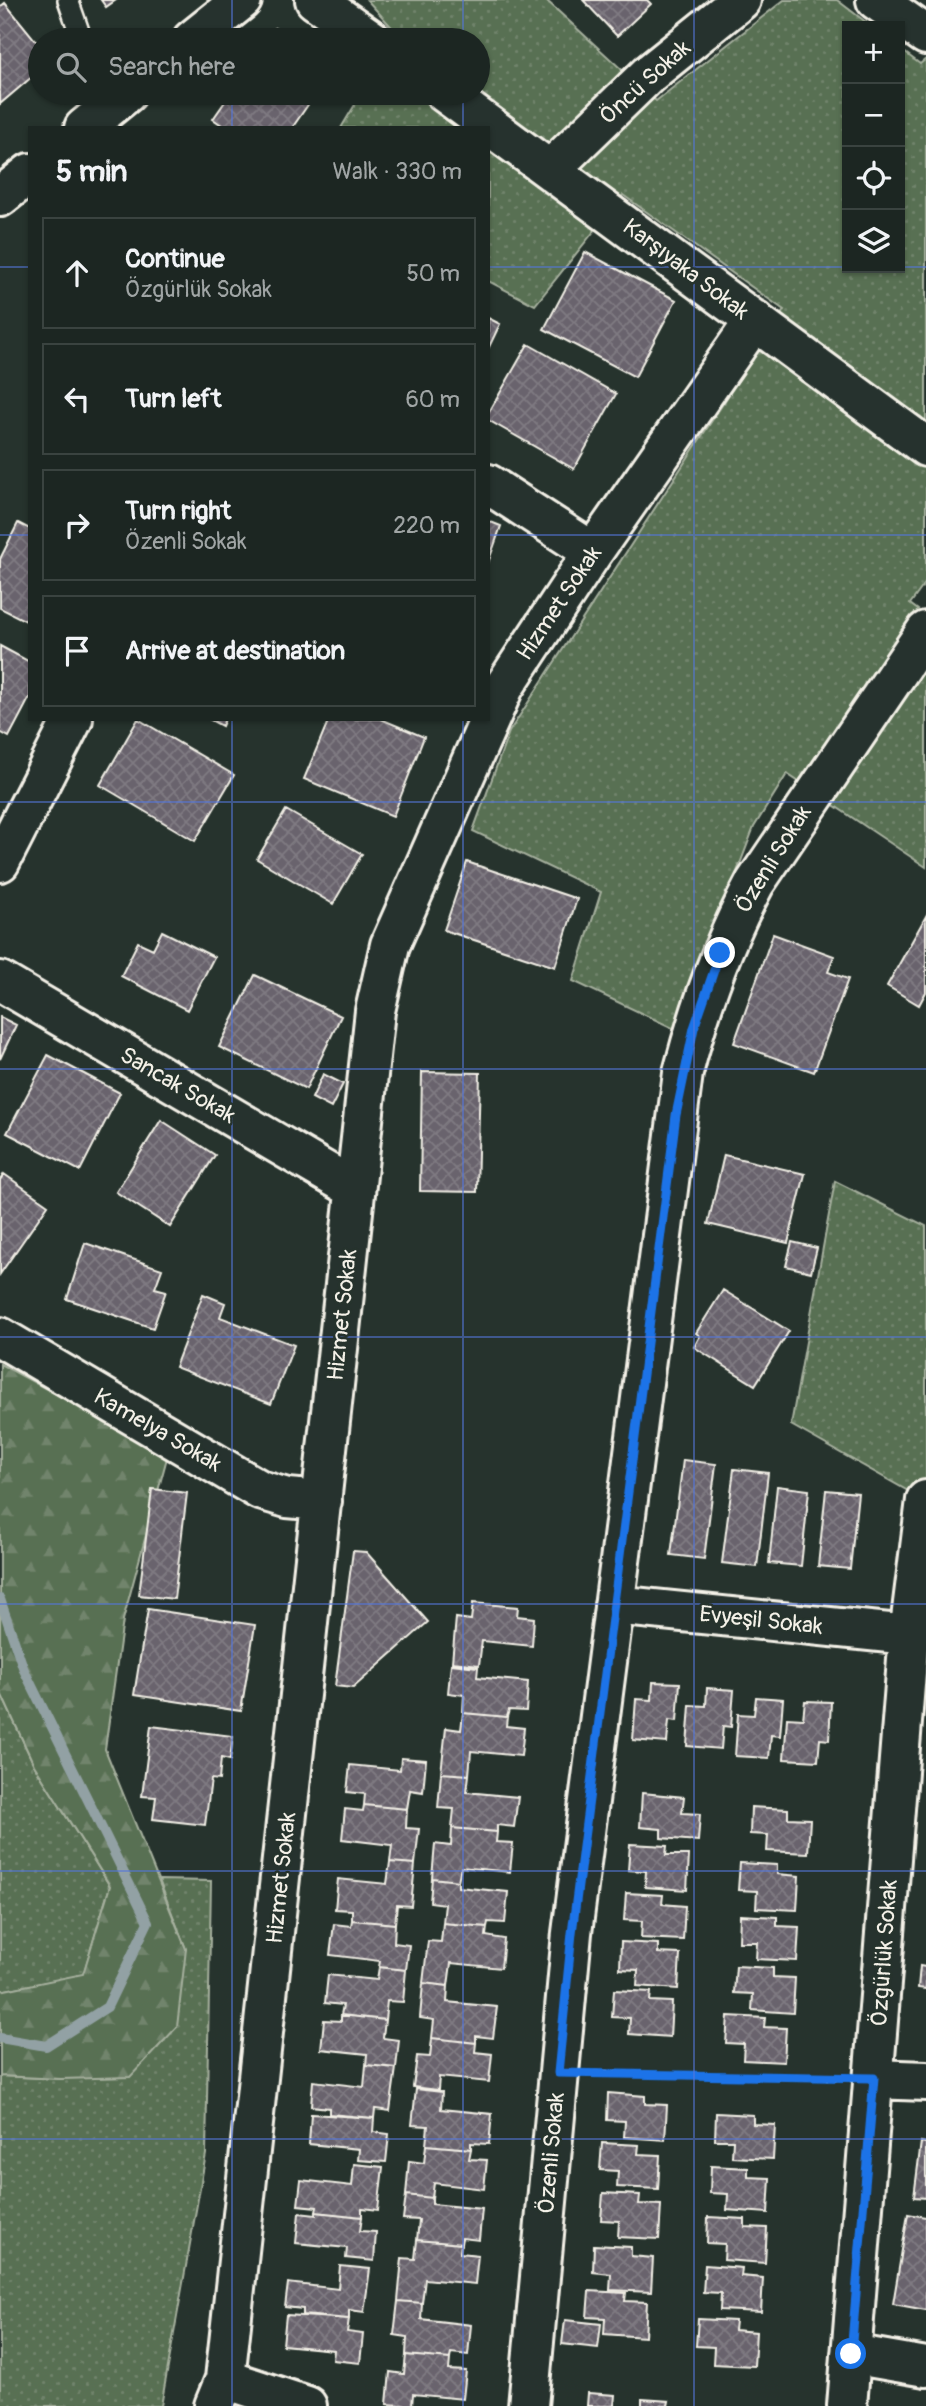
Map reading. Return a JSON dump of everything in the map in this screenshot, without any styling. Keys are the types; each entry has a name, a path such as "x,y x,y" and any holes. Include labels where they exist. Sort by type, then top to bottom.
{"street":[{"path":"207,28 242,0"},
{"path":"315,0 355,28"},
{"name":"Öncü Sokak","path":"552,168 649,74 741,0"},
{"path":"876,0 926,35"},
{"name":"Karşıyaka Sokak","path":"463,105 552,168 926,447"},
{"path":"0,197 28,175"},
{"name":"Hizmet Sokak","path":"490,719 504,687 593,552 755,320"},
{"path":"490,485 593,552"},
{"name":"Özenli Sokak","path":"528,2406 572,1933 676,1115 706,989 737,915 755,883 926,631"},
{"path":"0,862 72,721"},
{"name":"Hizmet Sokak","path":"220,2393 375,1011 390,945 489,721"},
{"name":"Sancak Sokak","path":"0,981 355,1189"},
{"name":"Kamelya Sokak","path":"0,1338 260,1490 287,1498 322,1501"},
{"name":"Özgürlük Sokak","path":"848,2406 909,1635 926,1500"},
{"name":"Evyeşil Sokak","path":"614,1605 909,1635"},
{"path":"874,2078 926,2081"},
{"path":"851,2354 926,2367"},
{"path":"220,2393 307,2406"}],"lane":[{"path":"68,0 78,28"}],"path":[{"path":"558,2073 874,2078"}],"green space":[{"path":"367,0 546,0 656,101 784,0 837,0 864,21 842,21 842,273 905,273 905,53 920,64 926,59 926,582 910,604 926,616 926,867 787,774 754,827 677,1030 573,981 601,892 473,831 509,732 784,310 623,195 535,305 490,282 490,126 342,126 355,105 490,105 490,28 392,28"},
{"path":"835,1181 926,1226 926,1501 791,1425"},
{"path":"0,1364 168,1454 123,1620 105,1749 186,1949 177,2027 130,2077 61,2079 0,2076 0,1991 83,1974 110,1886 34,1765 0,1691"},
{"path":"0,1691 34,1765 110,1886 83,1975 0,1991"},
{"path":"159,1880 211,1881 206,2154 161,2406 0,2406 0,2076 61,2079 186,1949"}],"building":[{"path":"101,0 116,0 106,7"},
{"path":"583,0 647,0 651,4 617,36"},
{"path":"5,3 28,31 28,80 0,104 0,7"},
{"path":"223,105 308,105 293,126 223,126 213,119"},
{"path":"585,252 676,300 635,377 544,329"},
{"path":"490,319 500,324 490,345"},
{"path":"528,344 616,394 574,469 490,421 490,410"},
{"path":"490,522 501,526 490,557"},
{"path":"18,523 28,528 28,622 0,608 0,559"},
{"path":"0,646 28,661 28,701 9,737 0,732"},
{"path":"137,721 141,721 234,775 195,841 100,785"},
{"path":"328,721 386,721 424,737 393,816 304,779"},
{"path":"286,810 362,854 333,904 257,859"},
{"path":"467,862 577,899 555,967 444,930"},
{"path":"926,916 926,992 919,1005 887,986"},
{"path":"162,931 214,957 187,1010 121,976 138,942 153,949"},
{"path":"773,934 834,956 828,972 848,979 814,1072 734,1043"},
{"path":"255,975 341,1016 306,1089 219,1047"},
{"path":"0,1017 16,1025 0,1059"},
{"path":"48,1055 120,1093 80,1171 7,1133"},
{"path":"422,1072 480,1073 477,1192 420,1191"},
{"path":"323,1074 343,1084 331,1108 312,1098"},
{"path":"161,1120 215,1155 170,1227 116,1192"},
{"path":"724,1155 805,1174 788,1243 708,1224"},
{"path":"4,1174 48,1205 0,1274 0,1180"},
{"path":"792,1242 817,1248 811,1272 786,1266"},
{"path":"85,1243 162,1269 155,1288 166,1291 153,1328 67,1299"},
{"path":"723,1290 789,1331 755,1385 694,1347 700,1336 696,1333"},
{"path":"203,1294 225,1303 220,1317 294,1345 271,1404 175,1367"},
{"path":"683,1460 716,1464 704,1559 671,1555"},
{"path":"734,1469 768,1473 757,1567 722,1563"},
{"path":"777,1486 809,1490 801,1566 769,1563"},
{"path":"152,1489 187,1493 174,1599 139,1595"},
{"path":"826,1490 858,1493 850,1569 818,1566"},
{"path":"353,1551 366,1552 428,1622 353,1688 335,1686"},
{"path":"473,1603 518,1607 517,1616 534,1618 532,1646 482,1641 479,1665 452,1662 456,1618 471,1620"},
{"path":"148,1609 255,1625 241,1711 134,1695"},
{"path":"451,1664 478,1667 477,1677 528,1682 526,1711 509,1710 507,1717 463,1713 464,1695 448,1693"},
{"path":"653,1682 680,1683 677,1721 669,1720 667,1743 633,1740 636,1699 652,1700"},
{"path":"707,1688 734,1690 731,1727 723,1726 721,1749 687,1746 690,1705 706,1706"},
{"path":"756,1697 783,1699 780,1736 771,1735 769,1758 735,1756 738,1714 754,1715"},
{"path":"805,1701 831,1702 829,1740 820,1739 818,1761 784,1759 787,1718 803,1719"},
{"path":"463,1713 507,1717 506,1726 524,1728 521,1756 471,1751 469,1775 441,1773 446,1728 461,1730"},
{"path":"151,1726 233,1736 230,1760 221,1758 219,1780 211,1779 205,1825 153,1819 156,1797 142,1796"},
{"path":"401,1758 426,1760 423,1792 410,1790 407,1809 364,1805 365,1794 347,1792 350,1765 400,1770"},
{"path":"441,1773 469,1775 467,1792 518,1797 514,1827 497,1825 497,1832 452,1828 454,1809 438,1808"},
{"path":"642,1793 684,1797 682,1813 700,1814 698,1841 661,1838 661,1829 640,1827"},
{"path":"364,1805 407,1809 406,1828 419,1829 415,1864 390,1862 392,1845 342,1839 345,1809 363,1811"},
{"path":"751,1807 788,1809 788,1818 810,1819 808,1853 767,1851 768,1835 750,1834"},
{"path":"452,1828 497,1832 496,1842 513,1843 510,1872 461,1867 458,1881 432,1878 435,1844 451,1846"},
{"path":"630,1844 667,1846 666,1855 689,1855 687,1890 645,1887 646,1871 628,1870"},
{"path":"390,1862 415,1864 411,1906 397,1905 395,1924 352,1920 352,1910 335,1909 338,1879 387,1884"},
{"path":"740,1863 777,1865 777,1874 799,1876 797,1910 756,1908 757,1891 738,1890"},
{"path":"432,1878 458,1881 458,1887 508,1892 505,1923 488,1922 487,1927 443,1923 445,1904 430,1902"},
{"path":"626,1893 663,1895 662,1904 685,1906 683,1940 641,1938 642,1921 624,1920"},
{"path":"740,1915 777,1917 777,1926 799,1927 797,1961 756,1959 757,1942 739,1942"},
{"path":"352,1920 395,1924 394,1943 409,1945 406,1970 379,1967 380,1961 330,1955 334,1924 351,1926"},
{"path":"443,1923 487,1927 486,1936 504,1939 501,1968 451,1963 448,1986 423,1983 428,1941 441,1942"},
{"path":"621,1942 658,1944 658,1953 680,1954 678,1989 637,1986 638,1970 620,1969"},
{"path":"736,1966 773,1968 773,1977 795,1978 793,2013 752,2010 753,1994 734,1993"},
{"path":"920,1966 926,1967 926,1989 918,1988"},
{"path":"379,1967 406,1970 403,2002 387,2001 385,2020 341,2015 343,2005 325,2003 328,1975 377,1980"},
{"path":"423,1983 448,1986 447,2002 497,2007 493,2038 476,2036 476,2043 432,2038 434,2020 420,2018"},
{"path":"614,1990 651,1992 650,2001 672,2002 670,2037 629,2034 630,2018 612,2017"},
{"path":"341,2015 385,2020 383,2038 399,2040 396,2068 366,2065 367,2054 321,2049 324,2020 341,2021"},
{"path":"728,2016 765,2018 764,2027 786,2028 784,2062 743,2060 744,2044 726,2043"},
{"path":"432,2038 476,2043 475,2052 492,2054 489,2082 439,2077 438,2090 413,2087 417,2056 430,2057"},
{"path":"366,2065 396,2068 390,2111 375,2109 374,2118 329,2114 329,2108 311,2106 313,2081 364,2087"},
{"path":"416,2089 442,2092 441,2109 492,2114 489,2144 471,2143 471,2149 426,2145 428,2126 412,2125"},
{"path":"608,2093 645,2096 645,2104 667,2105 665,2140 624,2137 625,2121 607,2120"},
{"path":"716,2113 753,2115 753,2124 775,2125 773,2159 732,2157 733,2140 715,2140"},
{"path":"311,2114 374,2118 373,2132 389,2134 386,2162 358,2160 359,2149 309,2144"},
{"path":"921,2142 926,2143 926,2198 914,2197"},
{"path":"602,2143 639,2145 638,2154 660,2155 658,2189 617,2187 618,2171 600,2170"},
{"path":"426,2145 471,2149 469,2159 487,2160 484,2189 434,2183 432,2198 406,2195 409,2161 424,2163"},
{"path":"354,2164 383,2167 378,2210 362,2208 362,2217 316,2212 317,2207 298,2205 301,2180 352,2186"},
{"path":"711,2166 748,2168 748,2177 770,2178 768,2213 727,2210 728,2194 710,2193"},
{"path":"603,2193 640,2195 639,2204 661,2205 659,2239 618,2237 619,2221 601,2220"},
{"path":"406,2195 432,2198 432,2204 482,2209 479,2240 462,2238 461,2244 417,2240 419,2220 403,2219"},
{"path":"316,2212 362,2217 360,2231 376,2232 374,2261 346,2258 347,2248 296,2243 299,2213 316,2215"},
{"path":"908,2214 926,2217 926,2310 893,2304"},
{"path":"708,2217 745,2219 745,2227 767,2228 765,2263 724,2260 725,2244 707,2243"},
{"path":"417,2240 461,2244 460,2253 478,2255 475,2284 425,2279 422,2303 398,2301 402,2258 415,2259"},
{"path":"594,2245 631,2247 631,2256 653,2258 651,2292 610,2290 611,2274 593,2272"},
{"path":"705,2265 742,2268 741,2276 763,2278 761,2312 720,2310 721,2293 703,2292"},
{"path":"340,2266 370,2269 364,2312 349,2310 349,2319 303,2315 303,2309 285,2307 288,2283 338,2289"},
{"path":"589,2291 626,2293 625,2301 647,2302 645,2337 604,2334 605,2318 587,2317"},
{"path":"398,2301 422,2303 421,2319 471,2325 468,2355 451,2353 450,2359 406,2355 407,2337 394,2335"},
{"path":"286,2315 349,2319 347,2332 363,2334 360,2363 333,2360 334,2350 283,2345"},
{"path":"698,2319 735,2321 734,2330 756,2332 754,2366 713,2364 714,2347 696,2346"},
{"path":"565,2320 601,2324 598,2348 562,2344"},
{"path":"406,2355 450,2359 449,2370 466,2371 463,2399 413,2394 412,2406 387,2404 390,2372 404,2374"},
{"path":"588,2393 615,2395 614,2406 587,2406"},
{"path":"642,2399 669,2401 668,2406 642,2406"}],"waterway":[{"path":"0,1599 24,1670 148,1922 107,2007 46,2046 0,2038"}],"route":[{"path":"720,953 694,1028 676,1115 572,1933 558,2073 874,2078 851,2354"}]}
